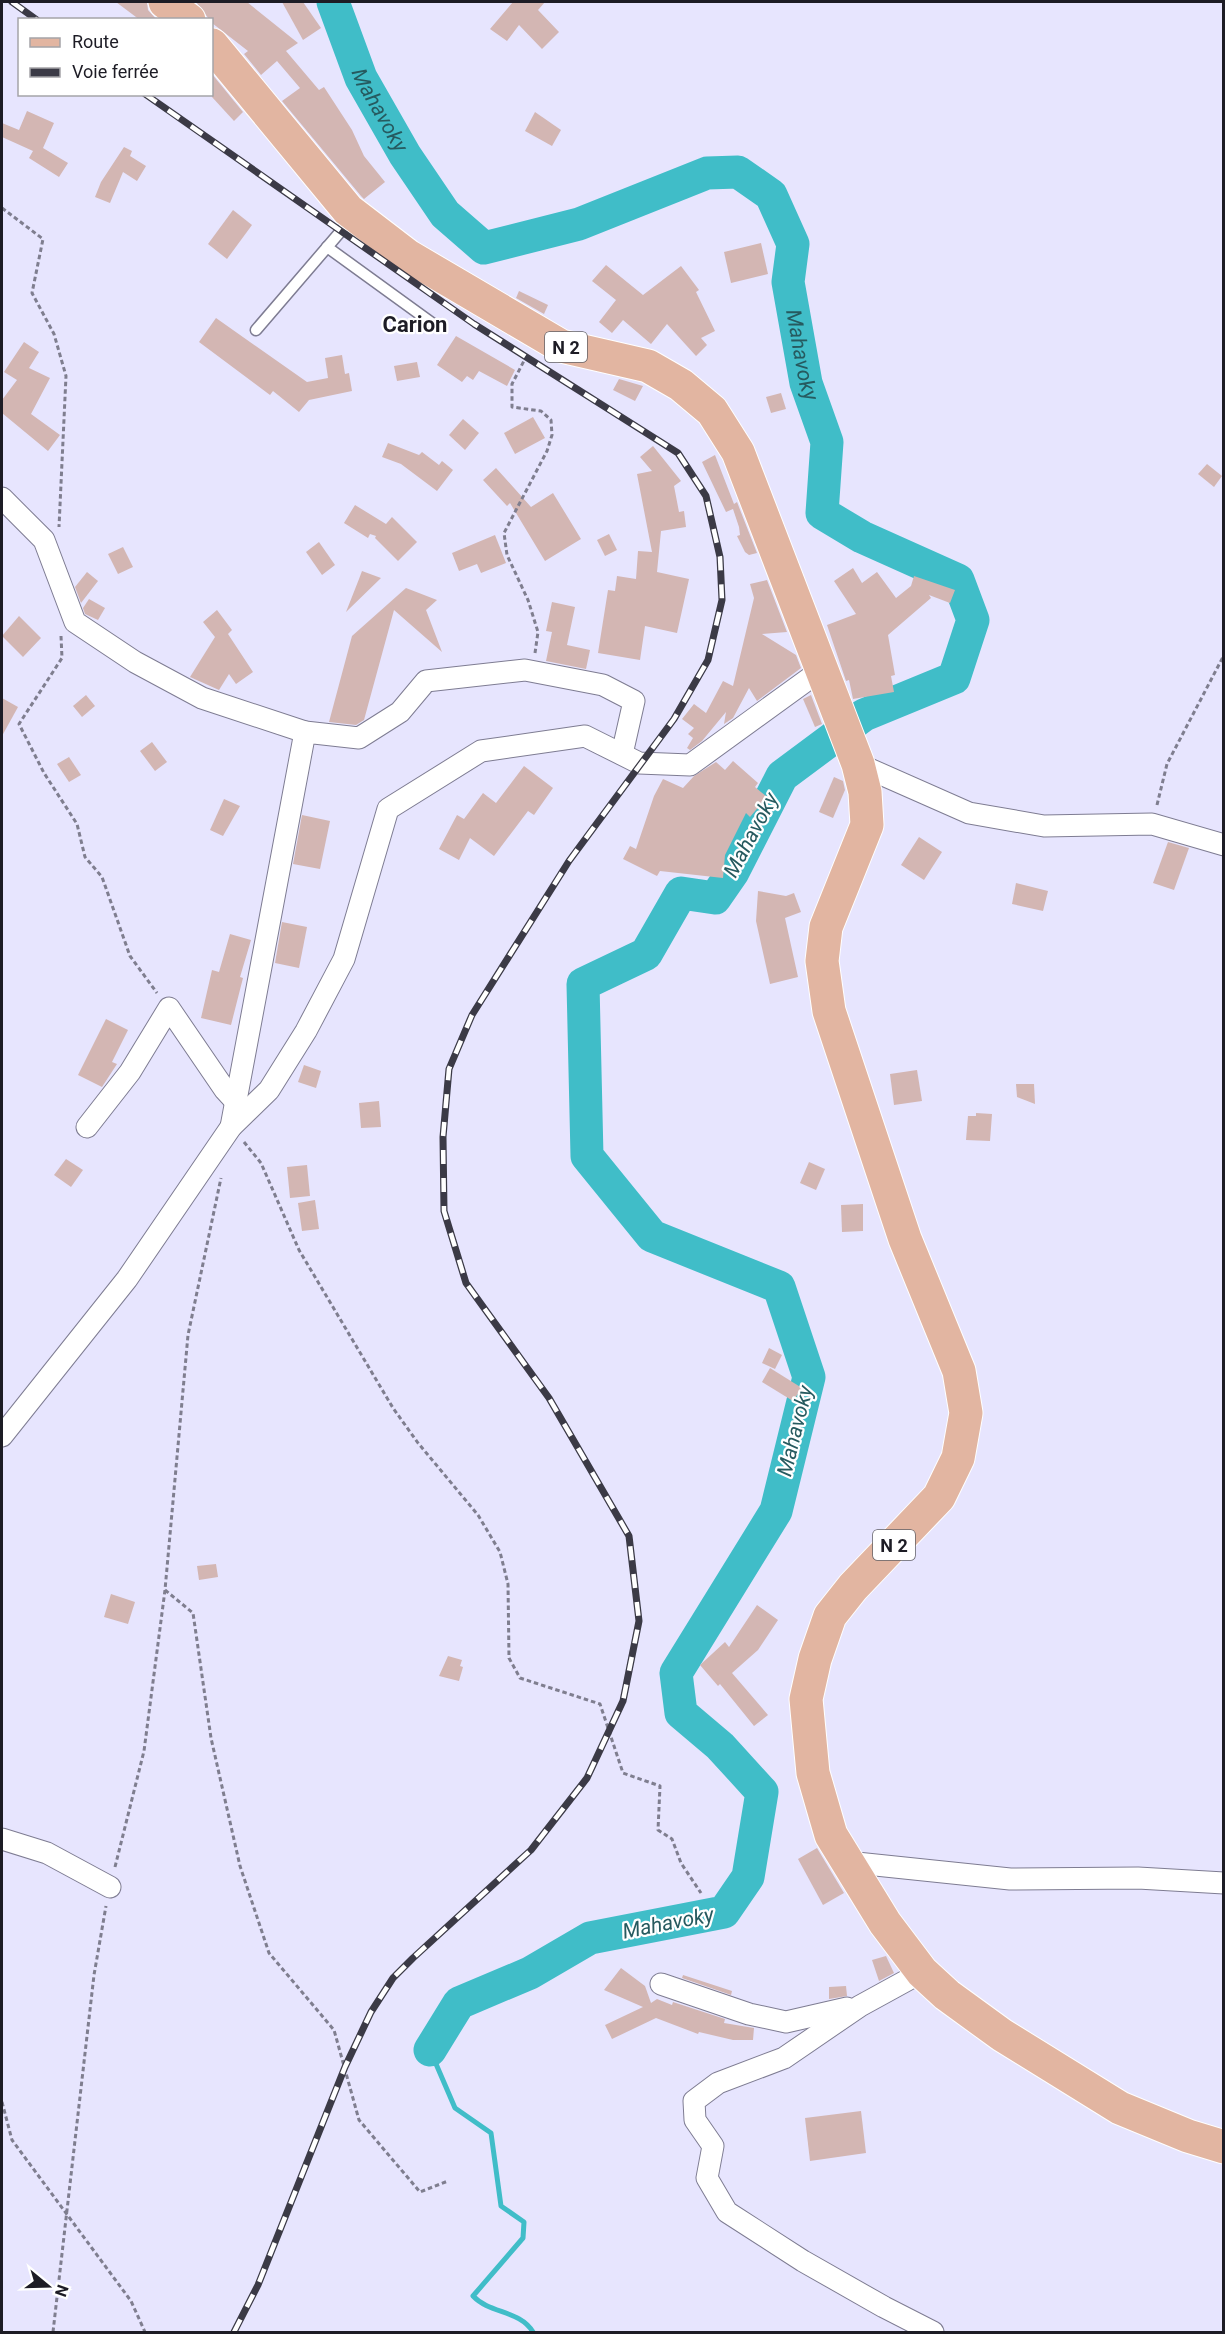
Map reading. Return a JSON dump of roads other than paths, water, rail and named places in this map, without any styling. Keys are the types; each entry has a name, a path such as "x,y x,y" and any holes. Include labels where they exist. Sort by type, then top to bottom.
{"main road":[{"path":"165,2 186,18"},
{"name":"N 2","path":"213,46 354,215 408,256 561,346 648,366 681,385 712,411 738,452 858,764 865,792 867,825 826,927 822,961 829,1011 905,1239 959,1371 966,1413 958,1458 939,1497 854,1587 830,1616 815,1659 806,1699 813,1773 831,1835 847,1862 885,1923 922,1972 947,1995 1002,2035 1120,2108 1188,2136 1224,2147"}],"street":[{"path":"2,498 44,540 75,622 135,662 202,698 304,732 359,738 400,712 426,681 525,670 603,685 634,701 622,754"},
{"path":"2,1436 127,1279 231,1126 269,1090 306,1031 344,959 388,809 481,751 585,736 639,763 690,765 826,683"},
{"path":"231,1126 304,732"},
{"path":"858,764 969,813 1044,826 1152,824 1224,845"},
{"path":"87,1127 130,1072 169,1008 225,1090 236,1102"},
{"path":"2,1839 47,1853 110,1887"},
{"path":"847,1862 1010,1879 1138,1878 1224,1883"},
{"path":"922,1972 860,2006 784,2058 718,2083 694,2101 695,2120 713,2146 707,2178 728,2212 803,2261 933,2332"},
{"path":"661,1984 749,2014 786,2022 860,2006"}],"lane":[{"path":"256,330 354,215"},
{"path":"327,247 436,326"}],"waterway":[{"name":"Mahavoky","path":"333,2 361,78 405,155 445,214 484,248 579,224 707,173 738,172 771,195 793,244 788,282 806,383 827,442 822,513 862,537 958,580 973,620 954,678 864,715 782,776 733,872 715,898 681,893 646,954 583,984 587,1156 652,1236 779,1287 809,1377 776,1511 676,1673 681,1713 720,1746 762,1792 748,1877 724,1912 590,1938 530,1973 459,2003 430,2050"},
{"path":"430,2050 455,2108 491,2133 501,2206 524,2222 523,2238 473,2296 480,2302 521,2320 533,2332"}],"railway":[{"path":"12,2 34,18"},
{"path":"148,96 474,324 678,453 706,496 720,557 722,600 708,660 674,719 569,861 472,1015 449,1069 443,1137 444,1211 466,1283 549,1398 629,1536 639,1621 623,1701 587,1778 531,1850 393,1978 371,2012 345,2067 258,2285 234,2332"}],"district":[{"name":"Carion","path":"415,324"}]}
